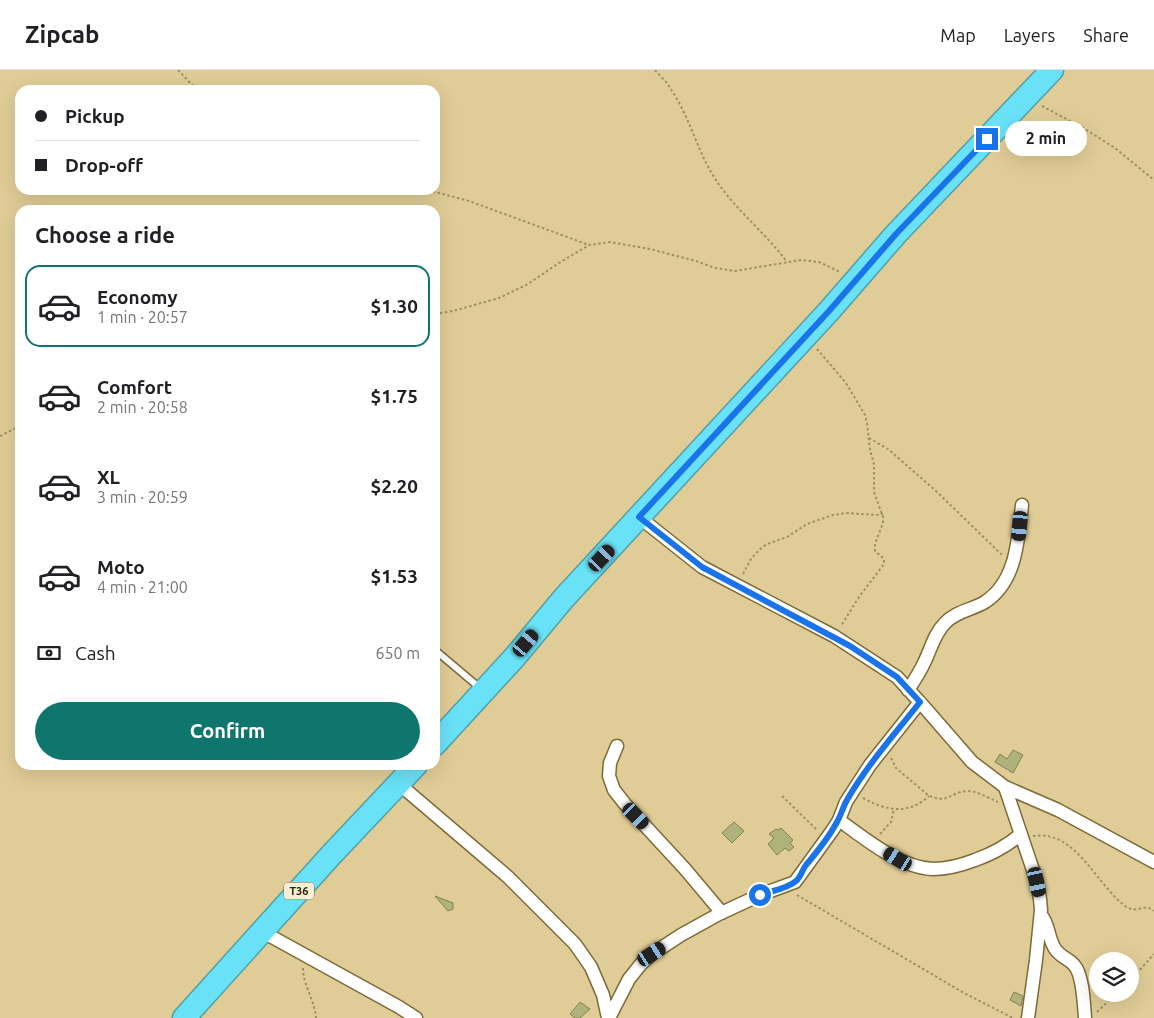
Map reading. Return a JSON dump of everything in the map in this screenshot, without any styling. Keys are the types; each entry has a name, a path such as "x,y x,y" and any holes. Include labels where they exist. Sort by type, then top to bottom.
{"highway":[{"path":"440,738 564,598 806,336 896,234 1052,70"},
{"name":"T36","path":"184,1018 332,854 412,770"}],"street":[{"path":"908,690 924,664 937,633 946,622 955,615 984,602 995,593 1008,575 1018,544 1022,505"},
{"path":"639,517 702,567 834,636 897,677 972,762 987,775 1005,787 1058,810 1154,862"},
{"path":"608,1018 629,979 652,954 722,913 760,895 795,882 839,820 846,802 854,790 920,702"},
{"path":"617,746 610,763 609,776 614,790 722,913"},
{"path":"399,784 508,877 575,944 591,967 603,995 608,1018"},
{"path":"1005,787 1037,882 1040,899 1041,915 1028,1018"},
{"path":"839,820 898,859 917,866 933,869 952,867 990,854 1022,836"},
{"path":"1041,915 1045,920 1055,950 1074,964 1077,969 1090,1015"},
{"path":"263,932 400,1007 416,1018"}],"lane":[{"path":"440,654 483,691"}],"path":[{"path":"178,70 192,85"},
{"path":"655,70 672,90 694,135 701,155 720,186 746,217 772,242 787,262"},
{"path":"1026,98 1108,143 1154,180"},
{"path":"440,193 469,201 589,246"},
{"path":"440,313 498,298 528,284 589,246 610,242 650,249 715,268 734,271 801,260 819,262 856,280"},
{"path":"806,336 853,392 865,415 874,464 874,492 883,514 883,523 875,547 878,555 884,559 884,564 859,597 834,636"},
{"path":"0,436 15,428"},
{"path":"869,438 888,449 936,491 1012,566"},
{"path":"740,588 743,574 751,559 767,544 787,538 807,524 833,515 847,513 876,516 883,514"},
{"path":"886,745 896,768 930,796 942,800 967,792 979,793 1012,807"},
{"path":"854,790 870,802 894,809 916,806 930,796"},
{"path":"782,796 825,840"},
{"path":"870,842 888,826 894,809"},
{"path":"1022,836 1041,834 1065,842 1124,905 1132,910 1147,907 1154,911"},
{"path":"784,887 964,992 1013,1018"},
{"path":"1139,971 1154,954"},
{"path":"306,956 303,973 316,1018"},
{"path":"1090,1015 1106,1002"}],"building":[{"path":"1013,750 1023,755 1013,773 995,762 1000,754 1007,759"},
{"path":"734,822 744,831 732,843 722,833"},
{"path":"781,828 793,840 790,843 794,847 789,851 785,848 777,855 768,844 774,838 769,834"},
{"path":"435,896 453,903 453,909 448,911"},
{"path":"1014,992 1023,996 1021,1006 1010,1000"},
{"path":"580,1002 590,1009 580,1018 575,1018 570,1014"}],"route":[{"path":"760,895 788,886 800,876 839,820 846,802 870,765 920,702 897,677 850,646 702,567 639,517 829,311 896,234 987,139"}]}
